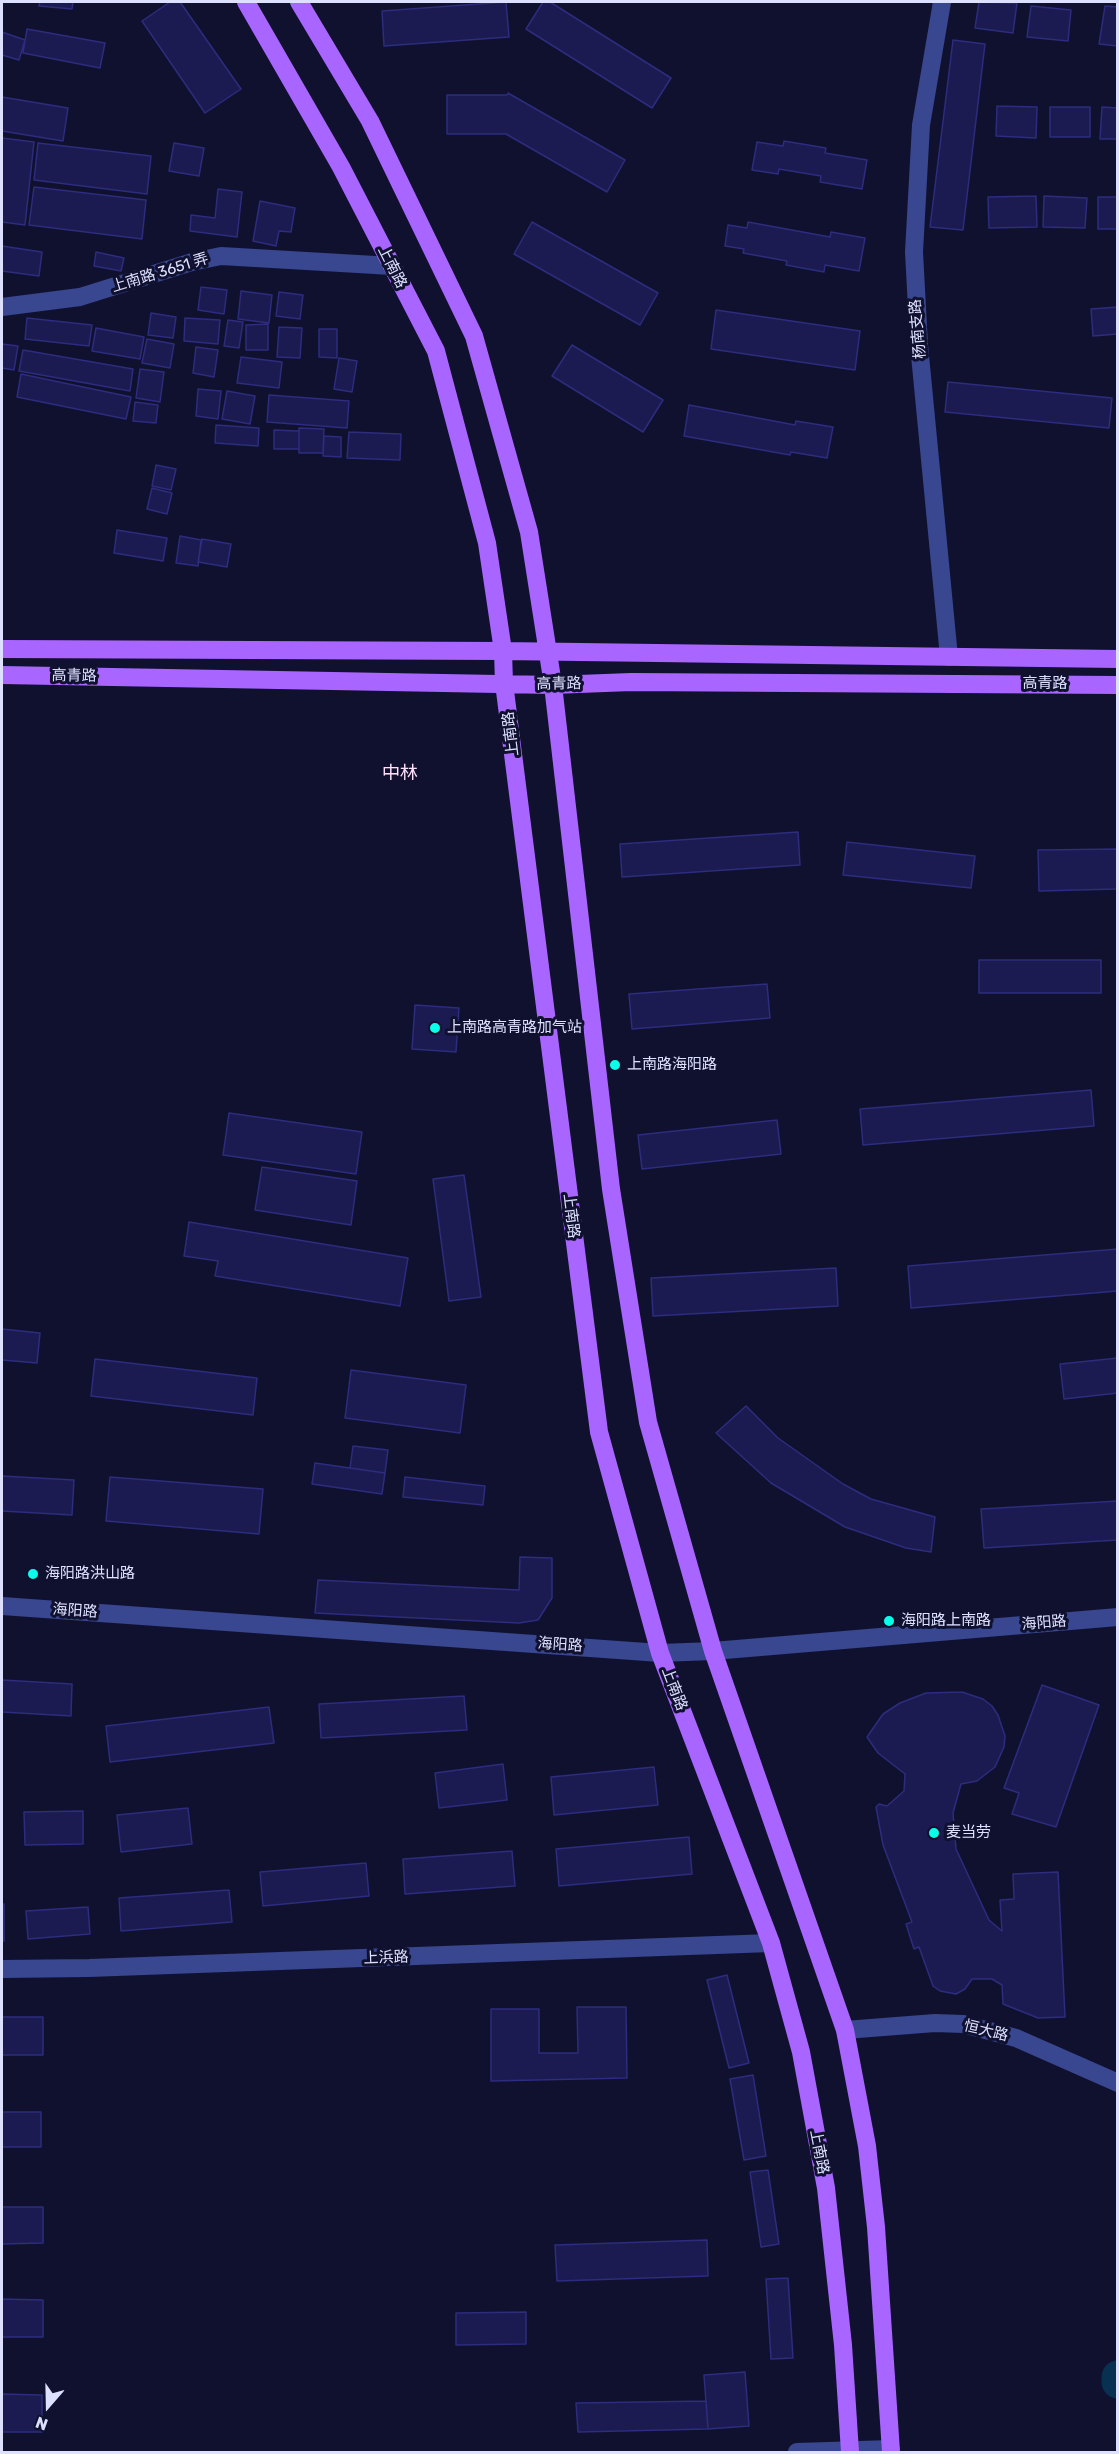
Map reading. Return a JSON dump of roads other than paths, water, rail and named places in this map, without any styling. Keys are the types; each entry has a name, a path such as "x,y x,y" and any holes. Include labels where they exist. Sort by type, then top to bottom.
{"main road":[{"name":"上南路","path":"246,2 341,167 436,351 487,543 503,651 504,683 599,1432 660,1653 771,1943 801,2052 826,2188 843,2345 850,2452"},
{"path":"299,2 370,121 474,336 528,532 553,685 599,1065 611,1190 648,1422 713,1651 845,2030 867,2146 876,2227 891,2451"},
{"name":"高青路","path":"2,649 546,651 1118,658"},
{"name":"高青路","path":"2,675 553,685 631,682 1118,685"}],"street":[{"name":"杨南支路","path":"942,2 921,125 914,252 919,345 949,657"},
{"name":"上南路 3651 弄","path":"2,307 80,297 192,262 221,256 392,266"},
{"name":"海阳路","path":"2,1606 660,1653 713,1651 1118,1617"},
{"name":"上浜路","path":"2,1969 88,1968 771,1943"},
{"name":"恒大路","path":"845,2030 935,2023 963,2024 1016,2038 1118,2083"},
{"path":"797,2452 891,2451"}],"waterway":[{"path":"1118,2377 1118,2382"}],"place":[{"name":"上南路高青路加气站","path":"435,1028"},
{"name":"上南路海阳路","path":"615,1065"},
{"name":"海阳路洪山路","path":"33,1574"},
{"name":"海阳路上南路","path":"889,1621"},
{"name":"麦当劳","path":"934,1833"}],"district":[{"name":"中林","path":"400,774"}]}
